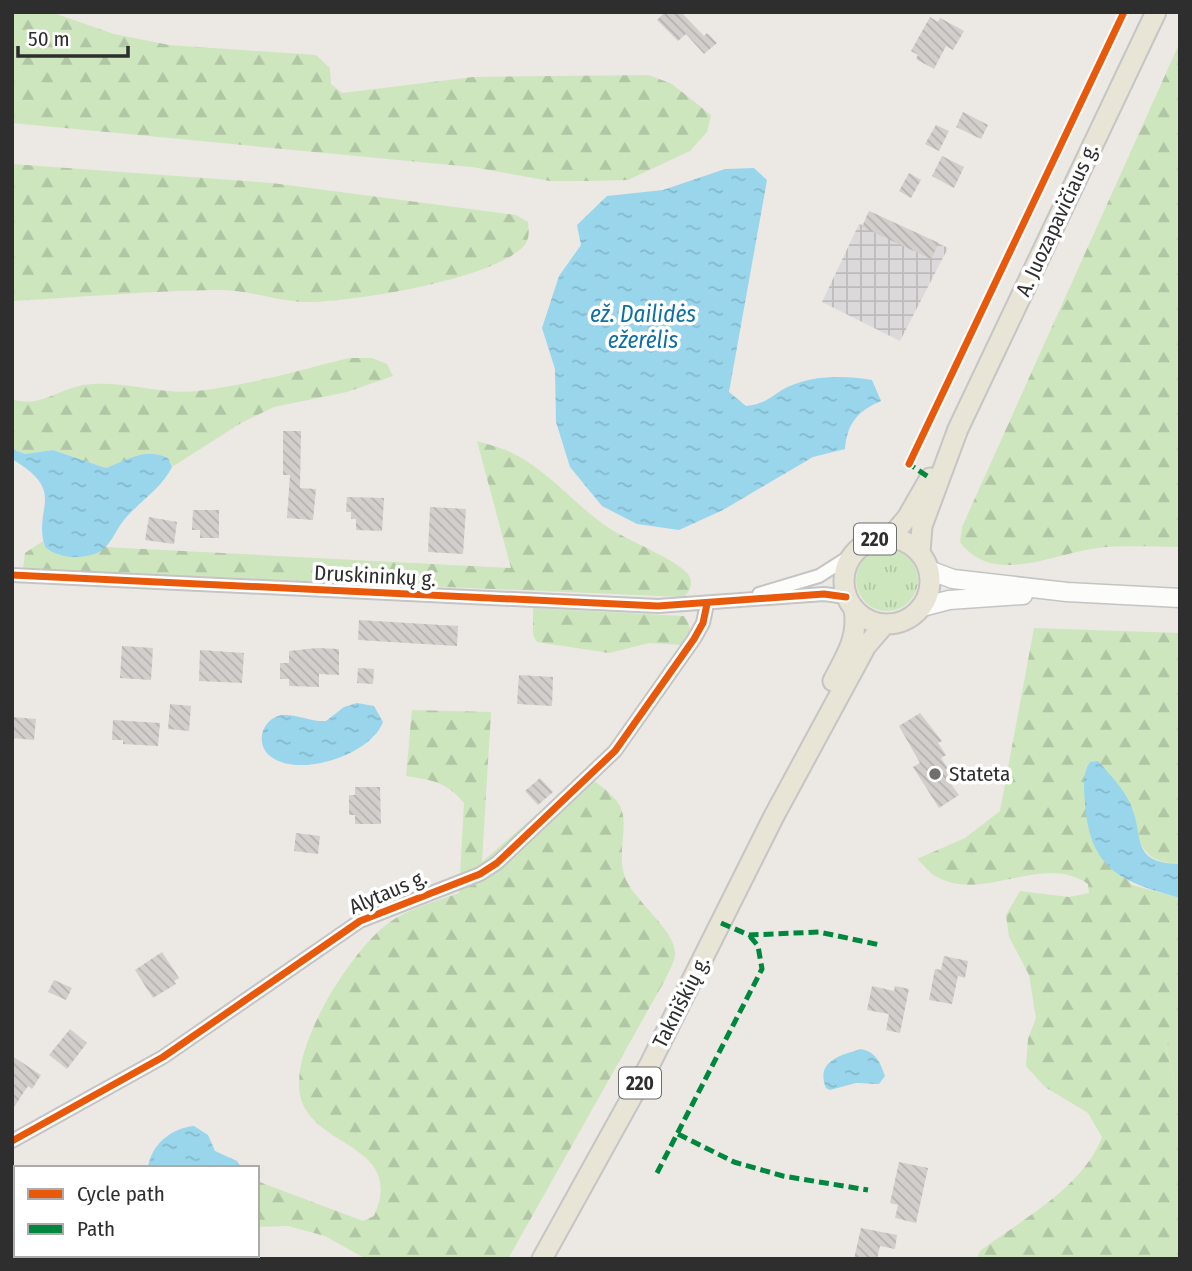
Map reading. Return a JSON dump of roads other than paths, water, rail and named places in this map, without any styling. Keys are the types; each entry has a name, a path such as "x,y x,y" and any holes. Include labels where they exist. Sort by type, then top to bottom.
{"main road":[{"name":"A. Juozapavičiaus g.","path":"890,538 907,518 958,429 1156,12"},
{"name":"A. Juozapavičiaus g.","path":"924,561 922,526 958,429"},
{"name":"220","path":"774,816 809,729 854,640 857,625 843,583 852,555 876,539 890,538 907,542 924,561 930,589 922,607"},
{"path":"924,561 953,579 1066,592 1180,598"},
{"path":"850,604 868,620 884,625 912,617 922,607 949,600 1066,592"},
{"name":"220","path":"774,816 866,646 884,625"},
{"name":"Takniškių g.","path":"542,1259 650,1064 774,816"}],"street":[{"path":"735,601 819,576 852,555"},
{"name":"Druskininkų g.","path":"12,575 561,603 707,604 735,601"},
{"path":"735,601 824,594 850,604"},
{"name":"Alytaus g.","path":"12,1141 163,1057 360,921 480,874 497,863 615,751 694,639 704,623 707,604"}],"water":[{"name":"ež. Dailidės ežerėlis","path":"754,168 767,180 729,392 746,406 761,403 804,381 834,377 853,378 872,380 881,401 855,419 848,432 845,449 813,457 723,510 679,530 637,524 602,506 570,467 556,422 555,369 542,328 559,276 581,245 577,225 607,196 663,190 725,169"},
{"path":"12,449 25,454 53,450 106,468 136,456 152,454 168,458 172,467 161,483 121,524 105,548 84,557 70,557 56,554 45,547 42,533 44,491 29,471 12,459"},
{"path":"357,703 374,706 383,722 376,734 349,753 315,764 298,765 282,762 265,751 262,744 263,731 270,720 288,715 326,721 344,707"},
{"path":"1098,761 1127,797 1147,855 1165,863 1180,864 1180,898 1126,879 1102,859 1088,827 1084,793 1087,766 1090,762"},
{"path":"861,1049 874,1055 879,1062 885,1076 879,1084 856,1083 830,1090 826,1088 824,1071 827,1065 838,1057"},
{"path":"194,1126 208,1135 215,1151 237,1161 241,1166 148,1166 158,1145 171,1134"}],"place":[{"name":"Stateta","path":"935,774"}]}
